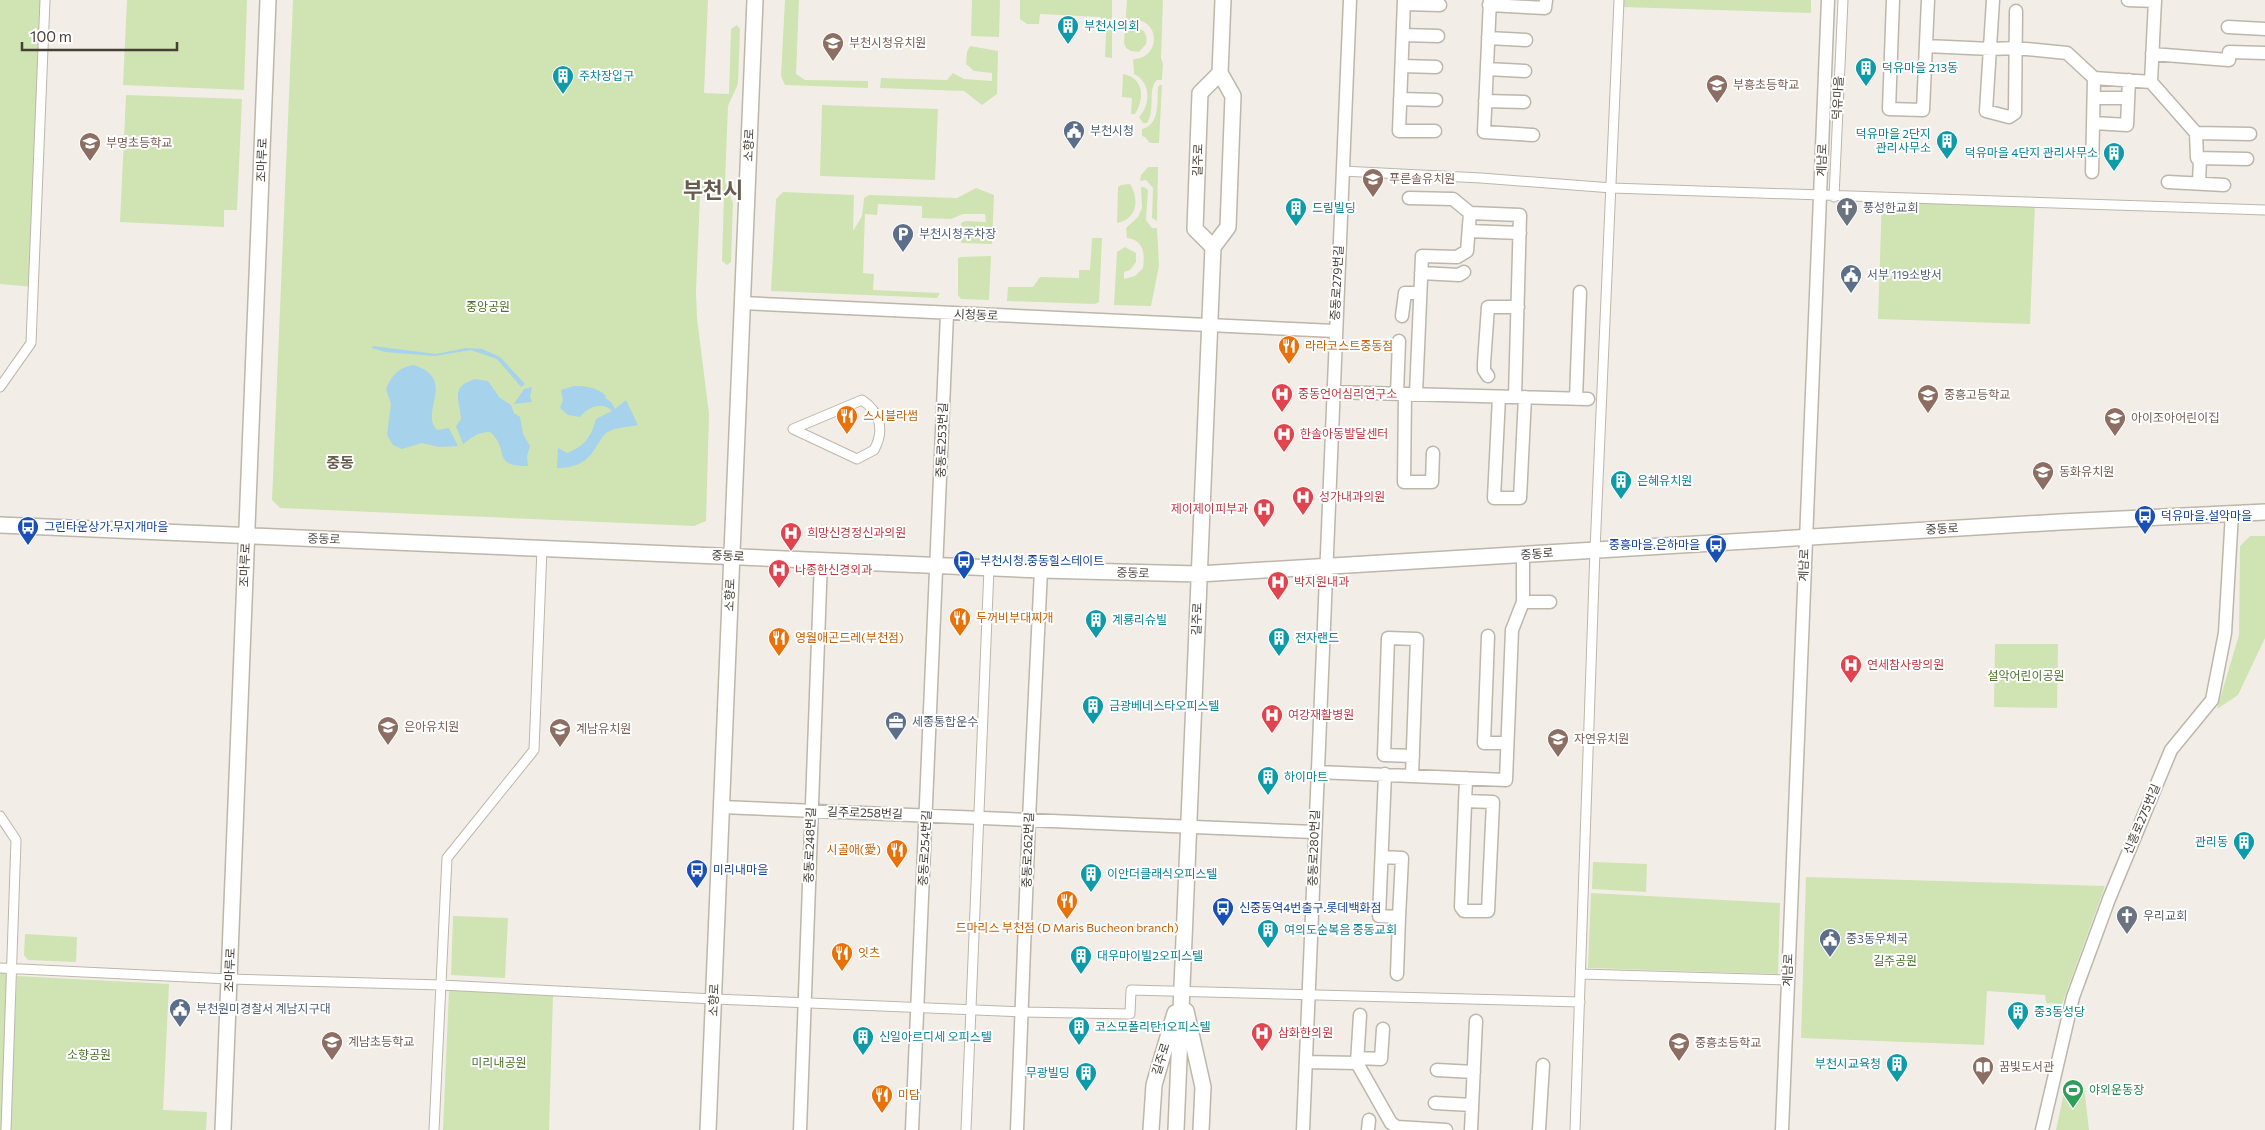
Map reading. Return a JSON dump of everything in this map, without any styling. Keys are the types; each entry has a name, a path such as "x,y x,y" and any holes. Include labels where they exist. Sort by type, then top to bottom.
{"street":[{"path":"0,387 31,344 46,0"},
{"name":"조마루로","path":"224,1130 268,0"},
{"name":"소향로","path":"708,1130 754,0"},
{"path":"1214,248 1228,227 1233,96 1220,74 1223,0"},
{"name":"중동로279번길","path":"1325,566 1350,0"},
{"path":"1533,135 1484,132 1490,3 1545,8 1546,0"},
{"path":"1575,1130 1594,550 1612,188 1619,0"},
{"name":"계남로","path":"1782,1130 1828,0"},
{"name":"덕유마을","path":"1834,197 1843,0"},
{"path":"1893,0 1889,108 1923,110 1928,0"},
{"path":"1993,0 1986,111 2009,117 2015,113 2016,10"},
{"path":"2128,0 2155,0 2151,82"},
{"path":"1435,131 1399,130 1400,99 1404,2 1440,5"},
{"path":"2228,27 2265,29"},
{"path":"1403,35 1438,36"},
{"path":"1488,38 1526,40"},
{"path":"1926,46 1991,49 2016,48 2067,53 2094,78 2151,82 2196,133 2197,158 2247,159"},
{"path":"2152,54 2229,60 2228,52 2265,53"},
{"path":"1402,66 1436,67"},
{"path":"1487,70 1525,71"},
{"name":"길주로","path":"1176,1128 1214,248 1195,229 1200,94 1220,74"},
{"path":"2092,172 2094,78"},
{"path":"2094,123 2127,125 2129,80"},
{"path":"2094,98 2128,98"},
{"path":"1400,99 1436,100"},
{"path":"1485,100 1524,102"},
{"path":"2196,133 2250,134"},
{"path":"2199,183 2200,158"},
{"path":"1342,171 1481,178 1612,188 1834,197 2265,210"},
{"path":"2168,182 2224,185"},
{"path":"1409,198 1453,200 1470,213 1520,215 1518,307 1520,498 1494,498 1499,397"},
{"path":"1433,453 1432,482 1404,482 1406,394 1420,293 1422,256 1457,257 1467,251 1470,213"},
{"path":"1469,231 1520,233"},
{"path":"1421,273 1459,275 1464,272"},
{"path":"1402,316 1405,292 1420,293"},
{"path":"1332,392 1582,399 1580,292"},
{"name":"시청동로","path":"742,303 1335,331"},
{"path":"1488,376 1484,370 1488,307 1518,307"},
{"name":"중동로253번길","path":"937,565 947,314"},
{"path":"1398,341 1406,394"},
{"path":"862,400 872,407 877,415 880,434 874,450 857,459 793,428 862,400"},
{"name":"중동로","path":"0,525 989,568 1199,574 1805,537 2265,512"},
{"name":"신흥로275번길","path":"2042,1130 2073,997 2109,899 2171,750 2212,700 2225,633 2232,513"},
{"path":"434,1130 447,858 534,750 542,548"},
{"path":"1317,772 1506,780 1512,630 1523,602 1523,554"},
{"name":"중동로248번길","path":"800,1130 821,560"},
{"name":"중동로254번길","path":"912,1130 937,565"},
{"name":"중동로280번길","path":"1303,1130 1325,566"},
{"path":"966,1130 989,568"},
{"name":"중동로262번길","path":"1017,1130 1041,570"},
{"path":"1523,602 1550,602"},
{"path":"1488,636 1484,743 1507,743"},
{"path":"1412,776 1413,756 1418,639 1388,638 1384,754 1413,756"},
{"path":"1385,774 1379,916 1399,917"},
{"path":"1465,800 1493,802 1488,911 1464,911 1461,907 1465,800 1466,778"},
{"name":"길주로258번길","path":"722,807 1314,832"},
{"path":"0,816 16,840 6,1130"},
{"path":"1382,857 1402,858 1397,974"},
{"path":"0,968 230,979 441,985 1022,1012 1130,1014 1131,990 1580,1002"},
{"path":"1581,974 1788,980"},
{"name":"길주로","path":"1151,1130 1154,1085 1182,990"},
{"name":"길주로","path":"1182,990 1203,1087 1201,1130"},
{"path":"1360,1015 1357,1061 1391,1127 1446,1130"},
{"path":"1471,1130 1476,1021"},
{"path":"1306,1062 1381,1059 1383,1029"},
{"path":"1539,1130 1543,1065"},
{"path":"1437,1070 1474,1072"},
{"path":"1435,1103 1472,1105"}],"green space":[{"path":"0,0 45,0 34,287 0,284"},
{"path":"127,0 247,0 244,90 123,85"},
{"name":"중앙공원","path":"293,0 708,0 704,93 729,94 731,29 737,25 740,29 738,84 728,106 725,182 733,203 731,262 727,265 722,261 724,196 700,196 696,292 697,318 709,414 706,521 694,526 280,508 272,500"},
{"path":"785,0 799,0 796,74 805,80 868,81 868,88 785,85 781,76"},
{"path":"972,0 1000,0 999,37 971,36"},
{"path":"1020,0 1112,0 1112,58 1105,57 1106,32 1101,32 1101,17 1040,14 1039,24 1027,24 1020,19"},
{"path":"1127,0 1163,0 1162,80 1157,80 1152,89 1151,112 1147,123 1143,123 1139,117 1146,106 1147,94 1144,82 1134,74 1133,59 1142,58 1148,53 1154,40 1153,33 1144,22 1135,20 1135,26 1146,35 1146,44 1139,52 1126,48 1124,43"},
{"path":"1623,0 1811,0 1811,13 1623,7"},
{"path":"970,46 998,51 997,94 982,105 964,91 880,88 881,78 947,80 953,73 964,79 992,81 992,73 974,71 966,64 967,52"},
{"path":"1123,74 1135,80 1141,90 1140,102 1135,114 1131,114 1132,98 1122,97"},
{"path":"1162,85 1159,143 1150,143 1142,136 1142,129 1148,127 1155,118 1158,87"},
{"path":"126,95 242,99 237,210 224,210 224,227 120,222"},
{"path":"822,105 938,109 935,180 820,176"},
{"path":"1148,167 1158,167 1157,221 1152,218 1153,188 1146,180 1140,181 1141,175"},
{"path":"1130,184 1135,196 1135,208 1129,218 1117,223 1118,187"},
{"path":"1141,187 1148,190 1146,220 1152,228 1157,228 1159,266 1151,306 1114,305 1117,252 1125,247 1136,253 1136,262 1130,270 1124,272 1124,279 1135,276 1143,268 1142,248 1133,239 1127,238 1126,228 1138,217 1142,208"},
{"path":"976,188 994,195 992,244 961,243 961,223 966,221 986,222 985,214 963,214 951,219 922,218 922,206 878,204 877,215 865,214 863,273 874,274 873,290 940,293 937,298 771,291 776,199 783,192 854,195 853,231 862,216 864,198 869,195 957,198"},
{"path":"1882,198 2035,203 2030,324 1878,319"},
{"path":"1092,238 1102,238 1099,302 1095,304 1007,301 1008,287 1033,287 1040,277 1079,278 1079,270 1090,270"},
{"path":"991,256 989,300 961,299 958,295 958,259 960,257"},
{"path":"2250,536 2265,536 2265,638 2238,695 2217,709 2239,635 2240,546"},
{"name":"설악어린이공원","path":"1995,644 2058,644 2057,708 1994,707"},
{"path":"1593,862 1647,864 1646,892 1592,889"},
{"name":"길주공원","path":"1806,877 2105,886 2062,1004 2046,1003 2045,995 1987,991 1984,1045 1801,1038"},
{"path":"1591,893 1780,903 1778,974 1588,968"},
{"path":"453,916 508,918 505,978 451,975"},
{"path":"25,934 77,937 76,962 28,960 24,955"},
{"path":"0,972 9,972 2,1130 0,1130"},
{"name":"소향공원","path":"17,976 169,984 163,1110 207,1112 206,1130 10,1130"},
{"name":"미리내공원","path":"449,990 553,996 549,1130 443,1130"},
{"name":"야외운동장","path":"2084,1087 2089,1130 2056,1130 2065,1088"}],"water":[{"path":"373,346 436,354 466,348 482,349 500,357 525,384 521,387 497,359 471,350 435,356 385,352 372,348"},
{"path":"413,365 426,371 433,378 436,387 432,414 433,423 437,430 449,428 458,446 439,447 422,443 402,449 393,445 387,435 391,404 386,389 396,373 403,368"},
{"path":"475,379 488,381 500,398 511,405 514,413 520,417 523,434 530,446 527,456 528,466 516,465 505,460 496,439 490,432 478,434 463,444 456,426 461,419 458,395 462,386"},
{"path":"574,386 587,387 603,393 615,409 626,400 638,425 616,428 609,431 584,461 574,466 557,468 558,448 567,453 583,444 592,431 596,419 612,411 604,406 595,406 587,410 580,417 568,415 560,408 563,400 561,390"},
{"path":"532,387 530,397 532,402 514,404 524,389"}],"place":[{"name":"부천시의회","path":"1068,45"},
{"name":"부천시청유치원","path":"833,62"},
{"name":"덕유마을 213동","path":"1866,87"},
{"name":"주차장입구","path":"563,95"},
{"name":"부흥초등학교","path":"1717,104"},
{"name":"부천시청","path":"1074,150"},
{"name":"덕유마을 2단지 관리사무소","path":"1947,160"},
{"name":"부명초등학교","path":"90,162"},
{"name":"덕유마을 4단지 관리사무소","path":"2114,172"},
{"name":"푸른솔유치원","path":"1373,198"},
{"name":"드림빌딩","path":"1296,227"},
{"name":"풍성한교회","path":"1847,227"},
{"name":"부천시청주차장","path":"903,253"},
{"name":"서부 119소방서","path":"1851,294"},
{"name":"라라코스트중동점","path":"1289,365"},
{"name":"중동언어심리연구소","path":"1282,413"},
{"name":"중흥고등학교","path":"1928,414"},
{"name":"스시블라썸","path":"847,435"},
{"name":"아이조아어린이집","path":"2115,437"},
{"name":"한솔아동발달센터","path":"1284,453"},
{"name":"동화유치원","path":"2043,491"},
{"name":"은혜유치원","path":"1621,500"},
{"name":"성가내과의원","path":"1303,516"},
{"name":"제이제이피부과","path":"1264,528"},
{"name":"덕유마을.설악마을","path":"2145,535"},
{"name":"그린타운상가.무지개마을","path":"28,546"},
{"name":"희망신경정신과의원","path":"791,552"},
{"name":"중흥마을.은하마을","path":"1716,564"},
{"name":"부천시청.중동힐스테이트","path":"964,580"},
{"name":"나종한신경외과","path":"779,589"},
{"name":"박지원내과","path":"1278,601"},
{"name":"두꺼비부대찌개","path":"960,637"},
{"name":"계룡리슈빌","path":"1096,639"},
{"name":"영월애곤드레(부천점)","path":"779,657"},
{"name":"전자랜드","path":"1279,657"},
{"name":"연세참사랑의원","path":"1851,684"},
{"name":"금광베네스타오피스텔","path":"1093,725"},
{"name":"여강재활병원","path":"1272,734"},
{"name":"세종통합운수","path":"896,741"},
{"name":"은아유치원","path":"388,746"},
{"name":"계남유치원","path":"560,748"},
{"name":"자연유치원","path":"1558,758"},
{"name":"하이마트","path":"1268,796"},
{"name":"관리동","path":"2244,861"},
{"name":"시골애(愛)","path":"897,869"},
{"name":"미리내마을","path":"697,889"},
{"name":"이안더클래식오피스텔","path":"1091,893"},
{"name":"드마리스 부천점 (D Maris Bucheon branch)","path":"1067,920"},
{"name":"신중동역4번출구.롯데백화점","path":"1223,927"},
{"name":"우리교회","path":"2127,935"},
{"name":"여의도순복음 중동교회","path":"1268,949"},
{"name":"중3동우체국","path":"1830,958"},
{"name":"잇츠","path":"842,972"},
{"name":"대우마이빌2오피스텔","path":"1081,975"},
{"name":"부천원미경찰서 계남지구대","path":"180,1028"},
{"name":"중3동성당","path":"2018,1031"},
{"name":"코스모폴리탄1오피스텔","path":"1079,1046"},
{"name":"삼화한의원","path":"1262,1052"},
{"name":"신일아르디세 오피스텔","path":"863,1056"},
{"name":"계남초등학교","path":"332,1061"},
{"name":"중흥초등학교","path":"1679,1062"},
{"name":"부천시교육청","path":"1897,1083"},
{"name":"꿈빛도서관","path":"1983,1086"},
{"name":"무광빌딩","path":"1086,1092"},
{"name":"야외운동장","path":"2073,1109"},
{"name":"미담","path":"882,1114"}],"district":[{"name":"부천시","path":"713,190"},
{"name":"중동","path":"340,463"}]}
